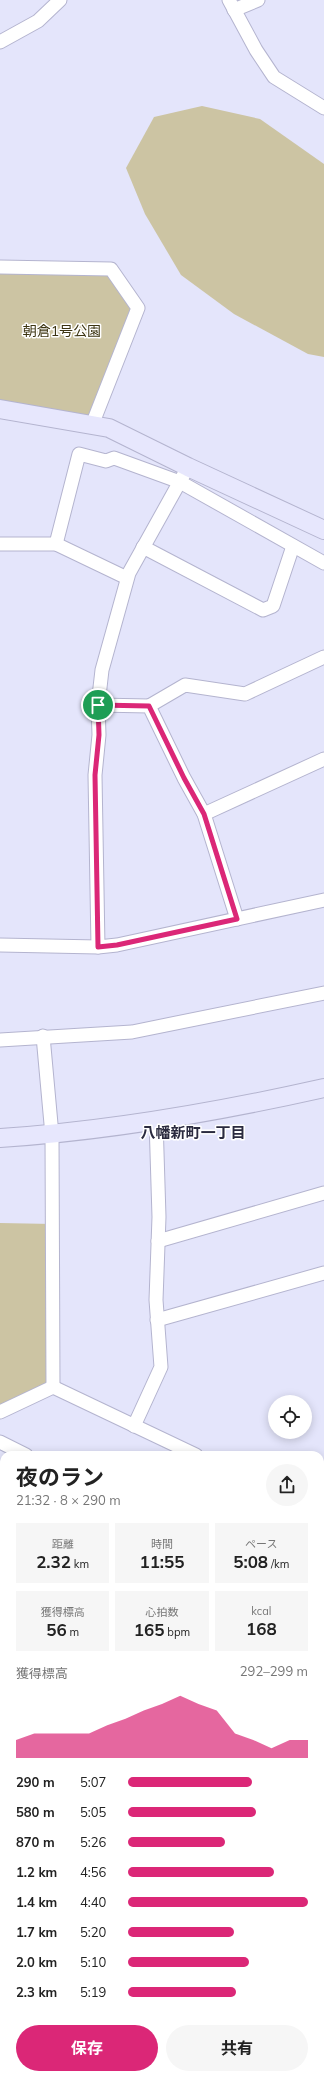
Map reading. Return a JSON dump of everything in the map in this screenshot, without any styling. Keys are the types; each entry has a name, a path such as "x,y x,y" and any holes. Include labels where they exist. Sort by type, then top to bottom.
{"street":[{"path":"0,42 38,21 60,0"},
{"path":"258,0 232,5 256,50 274,77 324,108"},
{"path":"0,267 111,269 138,308 92,425"},
{"path":"0,409 109,428 293,546 324,563"},
{"path":"56,544 79,454 106,462 114,458 184,475 324,530"},
{"path":"98,947 95,775 99,735 98,705 102,670 127,578 184,475"},
{"path":"0,544 56,544 127,578"},
{"path":"143,547 263,610 273,606 293,546"},
{"path":"98,705 149,706 185,685 244,694 324,657"},
{"path":"149,706 184,778 204,814 237,919"},
{"path":"204,814 324,759"},
{"path":"0,945 98,947 117,945 324,900"},
{"path":"0,1040 43,1036 132,1032 324,993"},
{"path":"43,1036 52,1135 53,1387"},
{"path":"0,1138 52,1135 156,1120 244,1106 324,1088"},
{"path":"134,1426 161,1367 157,1320 159,1217 156,1120"},
{"path":"158,1241 324,1193"},
{"path":"157,1320 324,1273"},
{"path":"0,1412 53,1387"},
{"path":"53,1387 187,1451"},
{"path":"0,1442 18,1451"}],"green space":[{"path":"202,106 260,119 324,164 324,357 308,354 234,314 181,275 145,214 126,168 154,117"},
{"name":"朝倉1号公園","path":"0,267 111,269 138,308 92,425 0,409"},
{"path":"0,1223 53,1224 53,1387 0,1412"}],"district":[{"name":"八幡新町一丁目","path":"193,1132"}],"route":[{"path":"98,705 149,706 184,778 204,814 215,843 237,919 117,945 98,947 95,775 99,735 98,705"}]}
